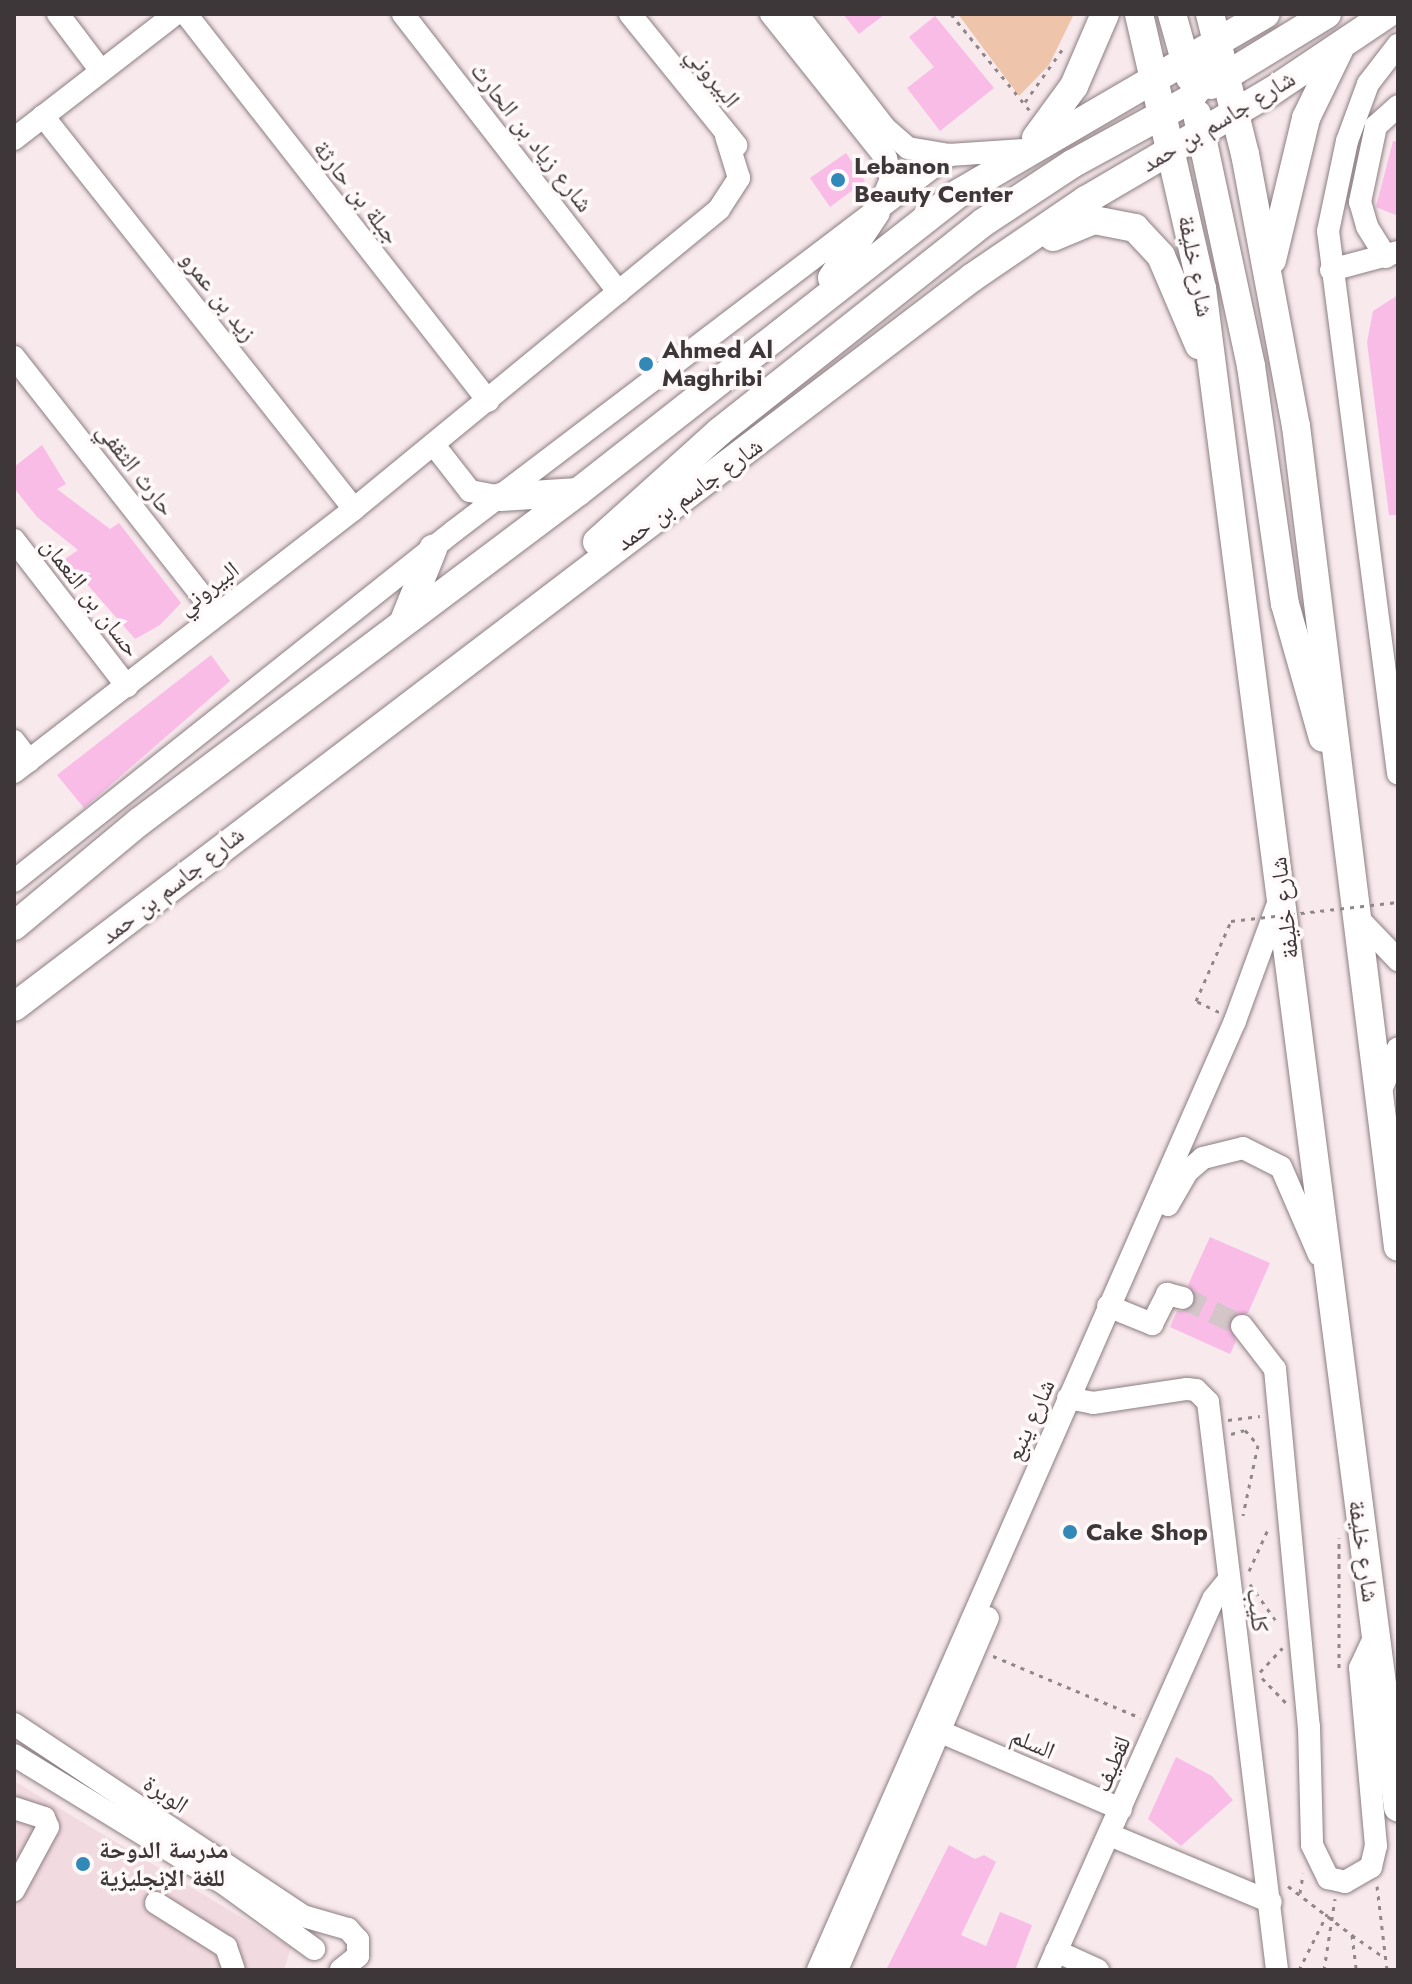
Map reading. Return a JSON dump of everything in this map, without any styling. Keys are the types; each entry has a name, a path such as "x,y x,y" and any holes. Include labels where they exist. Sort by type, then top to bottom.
{"main road":[{"path":"1024,150 1045,130 1092,53 1105,14"},
{"name":"شارع خليفة","path":"1139,14 1202,288 1282,888 1327,1280 1398,1807"},
{"path":"1172,14 1196,105 1249,351 1285,604 1315,718 1339,777"},
{"path":"1210,14 1235,112 1296,426 1398,1247"},
{"path":"14,926 139,822 578,492 929,214 1024,150 1265,14"},
{"path":"476,654 682,463 905,282 1031,190 1164,114 1196,105 1225,74 1327,14"},
{"name":"شارع جاسم بن حمد","path":"1196,105 1235,112 1387,14"},
{"path":"1172,149 1196,105 1217,42"},
{"path":"1269,280 1306,118 1341,46"},
{"path":"1155,78 1196,105"},
{"name":"شارع جاسم بن حمد","path":"14,1007 973,277 1086,200 1172,149"},
{"path":"792,324 845,264 876,212"},
{"path":"973,277 1094,220 1126,224 1150,240 1161,256 1217,395"},
{"path":"501,497 578,492"},
{"path":"404,621 443,540"}],"street":[{"path":"58,14 101,71"},
{"path":"14,139 175,14"},
{"name":"جبلة بن حارثة","path":"186,14 488,401"},
{"name":"شارع زياد بن الحارث","path":"403,14 619,292"},
{"name":"البيروني","path":"21,767 354,509 719,209 739,178 726,136 630,14"},
{"path":"771,14 886,158 891,179 876,212"},
{"path":"797,14 894,138 916,151 949,155 1024,150"},
{"path":"1398,45 1387,72 1347,141 1332,198 1331,270 1398,773"},
{"path":"1331,270 1392,255 1367,226 1360,202 1376,126 1398,106"},
{"name":"زيد بن عمرو","path":"43,116 354,509"},
{"path":"14,881 443,540 949,155"},
{"name":"حارث الثقفي","path":"14,357 216,614"},
{"path":"434,445 459,481 470,491 501,497"},
{"path":"443,540 462,509 459,481"},
{"name":"حسان بن النعمان","path":"14,540 127,686"},
{"path":"14,741 21,767"},
{"name":"شارع ينبع","path":"818,1970 932,1728 1144,1241 1253,979 1282,888"},
{"path":"1356,916 1397,958"},
{"path":"1378,1098 1398,1048"},
{"name":"شارع ينبع","path":"1144,1241 1188,1171 1221,1149 1243,1148 1281,1167 1299,1200 1327,1280"},
{"path":"1114,1309 1152,1324 1167,1294 1183,1298"},
{"path":"1242,1326 1275,1369 1309,1727 1312,1845 1328,1878 1345,1882 1371,1867 1376,1846 1360,1668 1376,1633"},
{"name":"كليب","path":"1075,1400 1187,1389 1204,1395 1210,1411 1241,1583 1277,1970"},
{"name":"شارع ينبع","path":"837,1970 932,1728 975,1648 1035,1491"},
{"name":"لقطيف","path":"1052,1960 1214,1598 1241,1583"},
{"name":"الوبرة","path":"14,1724 303,1916 348,1929 342,1964 226,1885 14,1755"},
{"name":"السلم","path":"932,1728 1121,1809"},
{"path":"14,1808 44,1818 48,1827 14,1890"},
{"path":"1110,1835 1271,1902"},
{"path":"156,1903 226,1947 234,1970"},
{"path":"333,1926 320,1934 342,1964"},
{"path":"1052,1960 1098,1970"}],"path":[{"path":"951,14 1045,130"},
{"path":"1023,103 1048,76 1070,33"},
{"path":"1196,1001 1231,921 1398,902"},
{"path":"1227,1439 1245,1430 1258,1445 1250,1496 1239,1523 1236,1508"},
{"path":"1270,1525 1241,1583 1281,1627"},
{"path":"1258,1674 1289,1640"},
{"path":"975,1648 1157,1725"},
{"path":"1257,1660 1260,1689"},
{"path":"1258,1674 1309,1727"},
{"path":"1300,1895 1304,1869"},
{"path":"1285,1884 1385,1958"},
{"path":"1324,1970 1336,1893"},
{"path":"1299,1970 1327,1914"},
{"path":"1352,1935 1356,1970"}],"shaded area":[{"path":"958,14 1074,14 1049,65 1019,96"},
{"name":"مدرسة الدوحة للغة الإنجليزية","path":"14,1781 291,1947 284,1970 14,1970"}],"building":[{"path":"843,14 885,14 859,34"},
{"path":"935,16 994,88 940,131 907,88 934,67 909,37"},
{"path":"1393,141 1398,141 1398,216 1376,207"},
{"name":"Lebanon Beauty Center","path":"846,153 865,181 830,207 810,178"},
{"path":"1398,295 1398,515 1389,515 1367,342 1373,311"},
{"path":"42,445 66,484 57,489 110,529 119,523 181,603 160,625 135,639 65,559 78,550 37,517 14,488 14,467"},
{"path":"211,655 230,681 84,808 57,775"},
{"path":"1210,1237 1270,1263 1248,1313 1229,1320 1236,1341 1230,1354 1170,1327 1177,1311 1188,1311 1196,1302 1188,1285"},
{"path":"1176,1757 1212,1776 1233,1800 1181,1846 1148,1819"},
{"path":"949,1845 975,1859 984,1855 996,1862 961,1935 986,1946 1000,1912 1032,1925 1015,1970 886,1970"}],"tunnel":[{"path":"1183,1298 1242,1326"}],"place":[{"name":"Lebanon Beauty Center","path":"838,180"},
{"name":"Ahmed Al Maghribi","path":"646,364"},
{"name":"Cake Shop","path":"1070,1532"},
{"name":"مدرسة الدوحة للغة الإنجليزية","path":"83,1864"}]}
